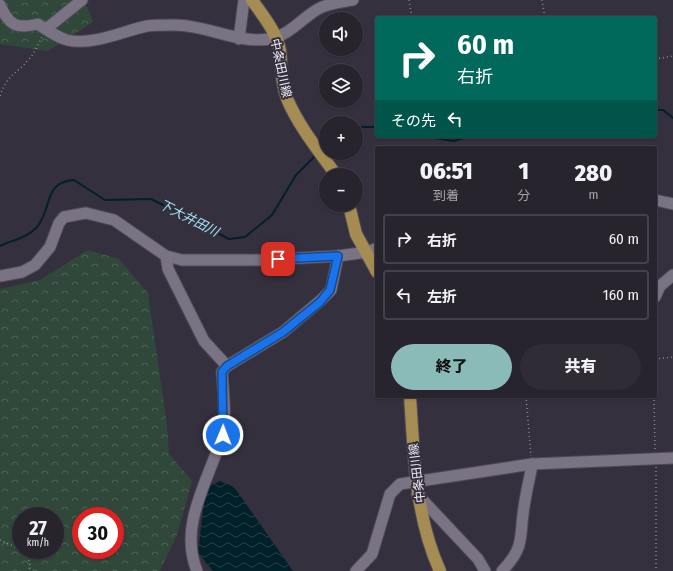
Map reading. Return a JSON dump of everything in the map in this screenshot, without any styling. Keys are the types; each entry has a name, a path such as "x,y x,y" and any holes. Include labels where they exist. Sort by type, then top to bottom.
{"main road":[{"name":"中条田川線","path":"252,0 276,37 280,50 283,88 288,101 299,123 331,168"},
{"path":"351,212 356,234 372,250 375,263"},
{"name":"中条田川線","path":"410,398 417,488 434,559 440,571"}],"street":[{"path":"46,29 82,0"},
{"path":"239,39 244,0"},
{"path":"0,5 10,22 23,27 38,24 59,38 69,40 82,41 121,34 148,26 176,25 206,30 239,39 252,40 276,37 294,28 320,8 353,0"},
{"path":"657,200 673,204"},
{"path":"0,276 22,272 35,265 50,247 59,223 64,217 86,213 114,220 166,256 189,260 263,260 338,256 372,250"},
{"path":"166,256 168,269 204,341 227,366"},
{"path":"197,571 192,557 190,536 193,518 223,435 222,372 227,366 283,332 320,302 330,290 338,256"},
{"path":"657,293 660,286 673,275"},
{"path":"356,571 372,554 393,491 400,484 417,488 532,464 673,458"},
{"path":"502,571 513,560 521,545 524,508 532,464"},
{"path":"417,488 478,559 484,571"}],"path":[{"path":"409,0 412,16"},
{"path":"542,0 545,16"},
{"path":"0,96 9,76 19,70 31,58 46,29"},
{"path":"657,59 673,56"},
{"path":"657,359 673,357"},
{"path":"526,398 532,464"},
{"path":"654,398 656,458 656,571"},
{"path":"0,540 19,548 29,559 31,566 29,571"}],"green space":[{"path":"0,0 84,0 93,22 48,51 0,44"},
{"path":"88,250 119,259 148,293 167,425 169,454 192,481 177,535 160,571 0,571 0,289 40,280"}],"water":[{"path":"220,481 232,486 237,491 293,571 213,571 198,553 204,502 210,486"}],"waterway":[{"name":"下大井田川","path":"657,110 663,110 673,118"},
{"name":"下大井田川","path":"363,127 375,127"},
{"name":"下大井田川","path":"434,138 454,141 464,138"},
{"name":"下大井田川","path":"0,246 24,237 36,228 45,213 52,191 64,182 74,180 105,200 151,199 229,239 245,237 272,215 296,175 316,155"}],"route":[{"path":"223,435 224,400 222,372 227,366 283,332 320,302 330,290 338,256 278,259"}]}
